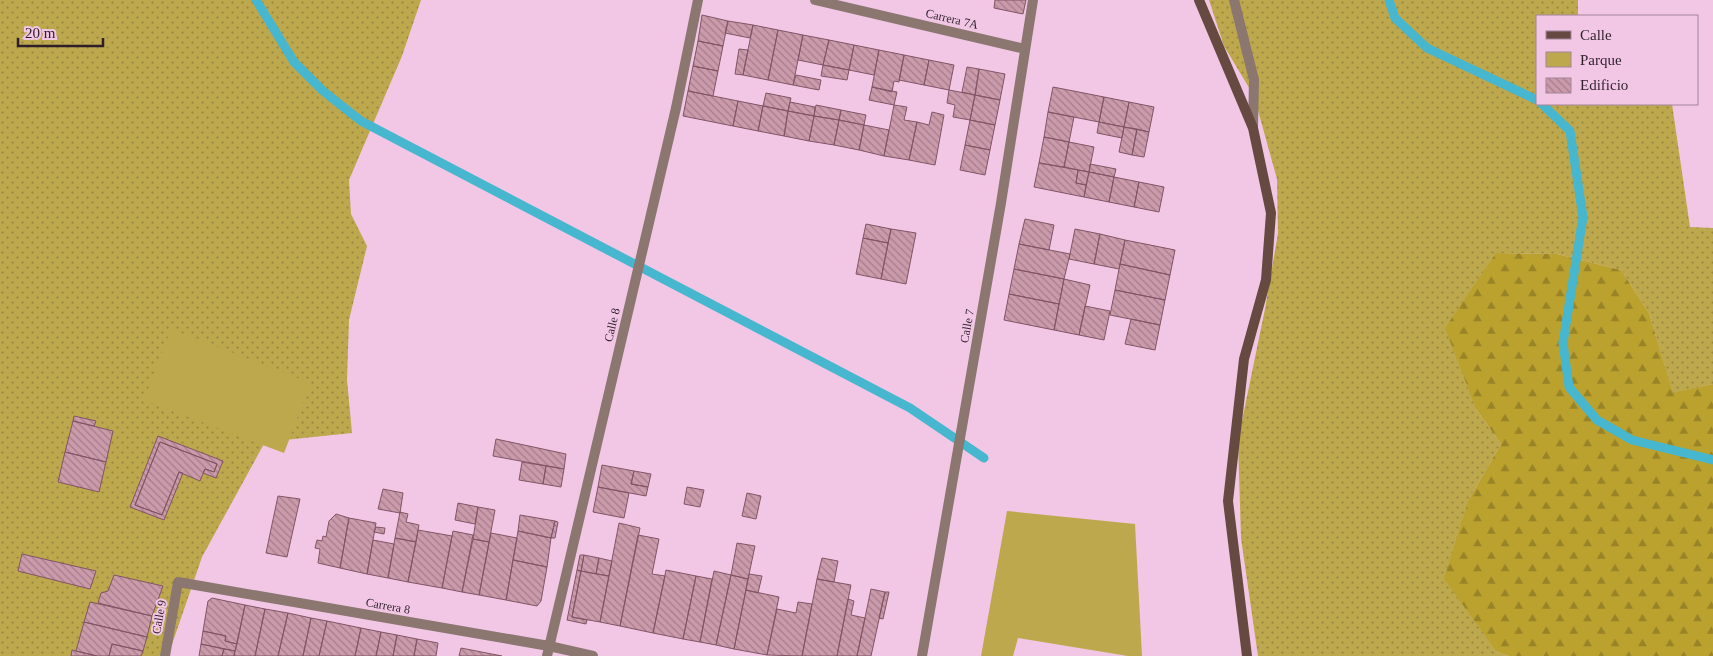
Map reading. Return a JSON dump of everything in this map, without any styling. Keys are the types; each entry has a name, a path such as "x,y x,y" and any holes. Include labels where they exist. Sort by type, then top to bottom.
{"main road":[{"path":"1199,0 1252,128 1271,213 1266,280 1244,359 1228,501 1247,656"}],"street":[{"name":"Calle 8","path":"548,651 676,108 698,0"},
{"name":"Carrera 7A","path":"815,0 1025,49"},
{"name":"Calle 7","path":"922,656 1001,203 1033,0"},
{"path":"1234,0 1254,80 1252,128"},
{"name":"Carrera 8","path":"178,582 548,651 593,656"},
{"name":"Calle 9","path":"165,656 178,582"}],"green space":[{"path":"0,0 421,0 402,56 349,180 351,214 367,246 349,320 347,380 352,433 265,442 202,557 168,656 0,656"},
{"path":"1209,0 1578,0 1578,15 1536,15 1536,105 1672,105 1690,227 1713,228 1713,384 1673,394 1649,313 1621,270 1557,254 1496,253 1476,409 1501,444 1469,499 1497,652 1509,656 1258,656 1241,538 1238,440 1265,309 1278,233 1277,179 1254,96 1224,46"},
{"path":"1496,253 1557,254 1621,270 1649,313 1673,393 1713,384 1713,656 1509,656 1497,652 1444,579 1469,499 1501,444 1476,409 1445,328"},
{"path":"171,329 311,383 284,453 144,400"},
{"path":"1007,511 1135,524 1142,656 1128,656 1018,638 1013,656 981,656"}],"building":[{"path":"995,0 1026,0 1023,14 994,8"},
{"path":"702,15 728,21 723,46 698,41"},
{"path":"728,21 753,25 750,38 725,33"},
{"path":"753,25 778,30 768,80 743,75"},
{"path":"778,30 803,35 793,85 768,80"},
{"path":"803,35 829,40 823,65 798,60"},
{"path":"829,40 854,45 849,70 823,65"},
{"path":"698,41 723,46 718,71 693,66"},
{"path":"854,45 879,50 874,75 849,70"},
{"path":"739,49 748,50 743,75 735,74"},
{"path":"879,50 904,55 899,82 894,81 892,92 872,87"},
{"path":"904,55 929,60 924,85 899,80"},
{"path":"929,60 954,65 949,90 924,85"},
{"path":"823,65 849,70 847,80 821,76"},
{"path":"693,66 718,71 713,96 688,91"},
{"path":"967,67 979,69 975,95 962,92"},
{"path":"979,69 1005,74 1000,100 975,95"},
{"path":"796,75 821,80 819,90 793,85"},
{"path":"872,87 897,92 894,105 869,100"},
{"path":"1053,87 1104,97 1099,122 1048,112"},
{"path":"949,90 975,95 970,120 953,117 955,105 947,103"},
{"path":"688,91 738,101 733,126 683,116"},
{"path":"766,93 791,98 788,111 763,106"},
{"path":"975,95 1000,100 995,125 970,120"},
{"path":"1104,97 1129,102 1124,127 1099,122"},
{"path":"738,101 763,106 758,131 733,126"},
{"path":"790,102 815,107 814,116 788,111"},
{"path":"1129,102 1154,107 1149,132 1124,127"},
{"path":"816,105 841,110 839,120 814,116"},
{"path":"894,105 907,107 904,120 917,122 909,160 884,156"},
{"path":"763,106 788,111 784,136 758,131"},
{"path":"841,110 866,115 864,125 839,120"},
{"path":"788,111 814,116 809,141 784,136"},
{"path":"932,112 944,115 935,165 909,160 917,122 929,125"},
{"path":"1048,112 1074,117 1069,142 1044,137"},
{"path":"814,116 839,120 834,145 809,141"},
{"path":"839,120 864,125 859,150 834,145"},
{"path":"970,120 995,125 990,150 965,145"},
{"path":"1099,122 1124,127 1122,138 1097,133"},
{"path":"864,125 889,130 884,156 859,150"},
{"path":"1124,127 1137,129 1132,155 1119,152"},
{"path":"1137,129 1149,132 1144,157 1132,155"},
{"path":"1044,137 1069,142 1064,167 1039,163"},
{"path":"1069,142 1094,147 1089,172 1064,167"},
{"path":"965,145 990,150 985,175 960,170"},
{"path":"1039,163 1078,170 1076,183 1086,185 1084,197 1034,187"},
{"path":"1090,164 1116,169 1114,177 1089,172"},
{"path":"1078,170 1089,172 1086,185 1076,183"},
{"path":"1089,172 1114,177 1109,202 1084,197"},
{"path":"1114,177 1139,182 1134,207 1109,202"},
{"path":"1139,182 1164,187 1159,212 1134,207"},
{"path":"1025,219 1054,225 1049,250 1019,244"},
{"path":"866,224 891,229 888,243 863,238"},
{"path":"891,229 916,233 906,284 881,279"},
{"path":"1075,229 1100,234 1094,264 1069,259"},
{"path":"1100,234 1125,240 1119,269 1094,264"},
{"path":"863,238 888,243 881,279 856,274"},
{"path":"1125,240 1175,250 1170,275 1120,264"},
{"path":"1019,244 1070,254 1064,279 1014,269"},
{"path":"1120,264 1170,275 1165,300 1115,290"},
{"path":"1014,269 1064,279 1059,304 1009,294"},
{"path":"1064,279 1090,285 1079,335 1054,330"},
{"path":"1115,290 1165,300 1160,325 1110,315"},
{"path":"1009,294 1059,304 1054,330 1004,320"},
{"path":"1085,306 1110,311 1104,340 1079,335"},
{"path":"1131,319 1160,325 1155,350 1125,344"},
{"path":"74,416 96,421 94,426 73,421"},
{"path":"73,421 113,431 106,462 65,452"},
{"path":"158,436 223,461 216,478 203,473 205,469 214,472 217,464 160,442 135,505 162,515 179,472 183,473 164,520 130,507"},
{"path":"496,439 566,454 564,469 493,456"},
{"path":"160,442 217,464 214,472 205,469 200,481 179,472 162,515 135,505"},
{"path":"65,452 106,462 99,492 58,482"},
{"path":"522,462 546,466 543,484 519,480"},
{"path":"602,465 634,471 631,484 648,487 646,496 598,487"},
{"path":"546,466 564,469 561,487 543,484"},
{"path":"634,471 651,474 648,487 631,484"},
{"path":"598,487 629,493 624,518 593,512"},
{"path":"687,487 704,490 700,507 684,504"},
{"path":"383,489 403,493 400,513 378,509"},
{"path":"747,493 761,496 756,519 742,516"},
{"path":"278,496 300,499 287,557 266,553"},
{"path":"458,503 478,507 475,524 455,520"},
{"path":"478,507 495,510 489,542 473,539"},
{"path":"400,512 408,514 406,522 419,525 416,542 395,538"},
{"path":"336,514 349,518 340,568 318,563 320,549 315,548 317,540 322,541 323,536 326,537 329,521"},
{"path":"520,515 555,521 551,538 518,531"},
{"path":"349,518 376,523 367,574 340,568"},
{"path":"555,521 558,522 555,538 551,538"},
{"path":"619,523 640,528 620,626 600,622"},
{"path":"376,527 385,528 384,534 374,532"},
{"path":"418,530 452,536 442,588 408,582"},
{"path":"453,531 473,535 462,592 442,588"},
{"path":"518,531 551,538 547,567 513,560"},
{"path":"491,533 517,538 506,600 479,595"},
{"path":"638,535 659,539 652,574 665,576 653,633 620,626"},
{"path":"395,538 416,542 408,582 388,578"},
{"path":"473,539 489,542 479,595 462,592"},
{"path":"373,540 394,544 388,578 367,574"},
{"path":"737,543 755,546 748,579 731,575"},
{"path":"22,554 96,571 90,589 18,571"},
{"path":"580,555 584,555 581,571 577,570"},
{"path":"584,555 599,558 596,574 581,571"},
{"path":"599,558 612,561 609,576 596,574"},
{"path":"822,558 838,561 834,582 817,579"},
{"path":"513,560 547,567 541,601 537,606 506,600"},
{"path":"577,570 581,571 572,617 587,620 586,624 567,620"},
{"path":"666,570 696,576 683,639 653,633"},
{"path":"581,571 609,576 600,622 572,617"},
{"path":"714,571 731,575 716,645 700,642"},
{"path":"749,574 762,576 758,593 746,590"},
{"path":"114,575 163,586 152,616 98,603 101,593 108,591"},
{"path":"731,575 748,579 734,649 716,645"},
{"path":"696,576 712,579 700,642 683,639"},
{"path":"817,579 851,585 837,656 802,656"},
{"path":"871,589 885,592 871,656 857,656"},
{"path":"746,590 779,597 767,655 734,649"},
{"path":"885,592 889,592 883,619 879,618"},
{"path":"212,598 245,605 237,644 225,641 226,636 203,631 208,601"},
{"path":"848,599 854,601 851,615 865,618 857,656 837,656"},
{"path":"90,602 152,616 147,637 84,622"},
{"path":"798,602 812,604 802,656 767,655 777,609 796,613"},
{"path":"245,605 265,609 255,656 234,656"},
{"path":"265,609 288,613 278,656 255,656"},
{"path":"288,613 311,618 303,656 278,656"},
{"path":"311,618 327,621 319,656 303,656"},
{"path":"327,621 361,628 355,656 319,656"},
{"path":"84,622 147,637 143,651 112,644 109,656 97,656 76,651"},
{"path":"361,628 381,632 376,656 355,656"},
{"path":"203,631 226,636 225,641 237,644 235,651 201,644"},
{"path":"381,632 397,635 393,656 376,656"},
{"path":"397,635 417,639 414,656 393,656"},
{"path":"417,639 438,643 436,656 414,656"},
{"path":"112,644 143,651 141,656 109,656"},
{"path":"201,644 224,649 222,656 199,656"},
{"path":"461,648 502,656 459,656"},
{"path":"224,649 235,651 234,656 222,656"},
{"path":"72,650 76,651 97,656 71,656"}],"waterway":[{"path":"256,0 294,62 323,91 361,121 910,408 984,458"},
{"path":"1389,0 1395,18 1427,48 1536,100"},
{"path":"1543,105 1570,131 1583,217 1563,343 1569,387 1597,420 1632,440 1713,460"}]}
